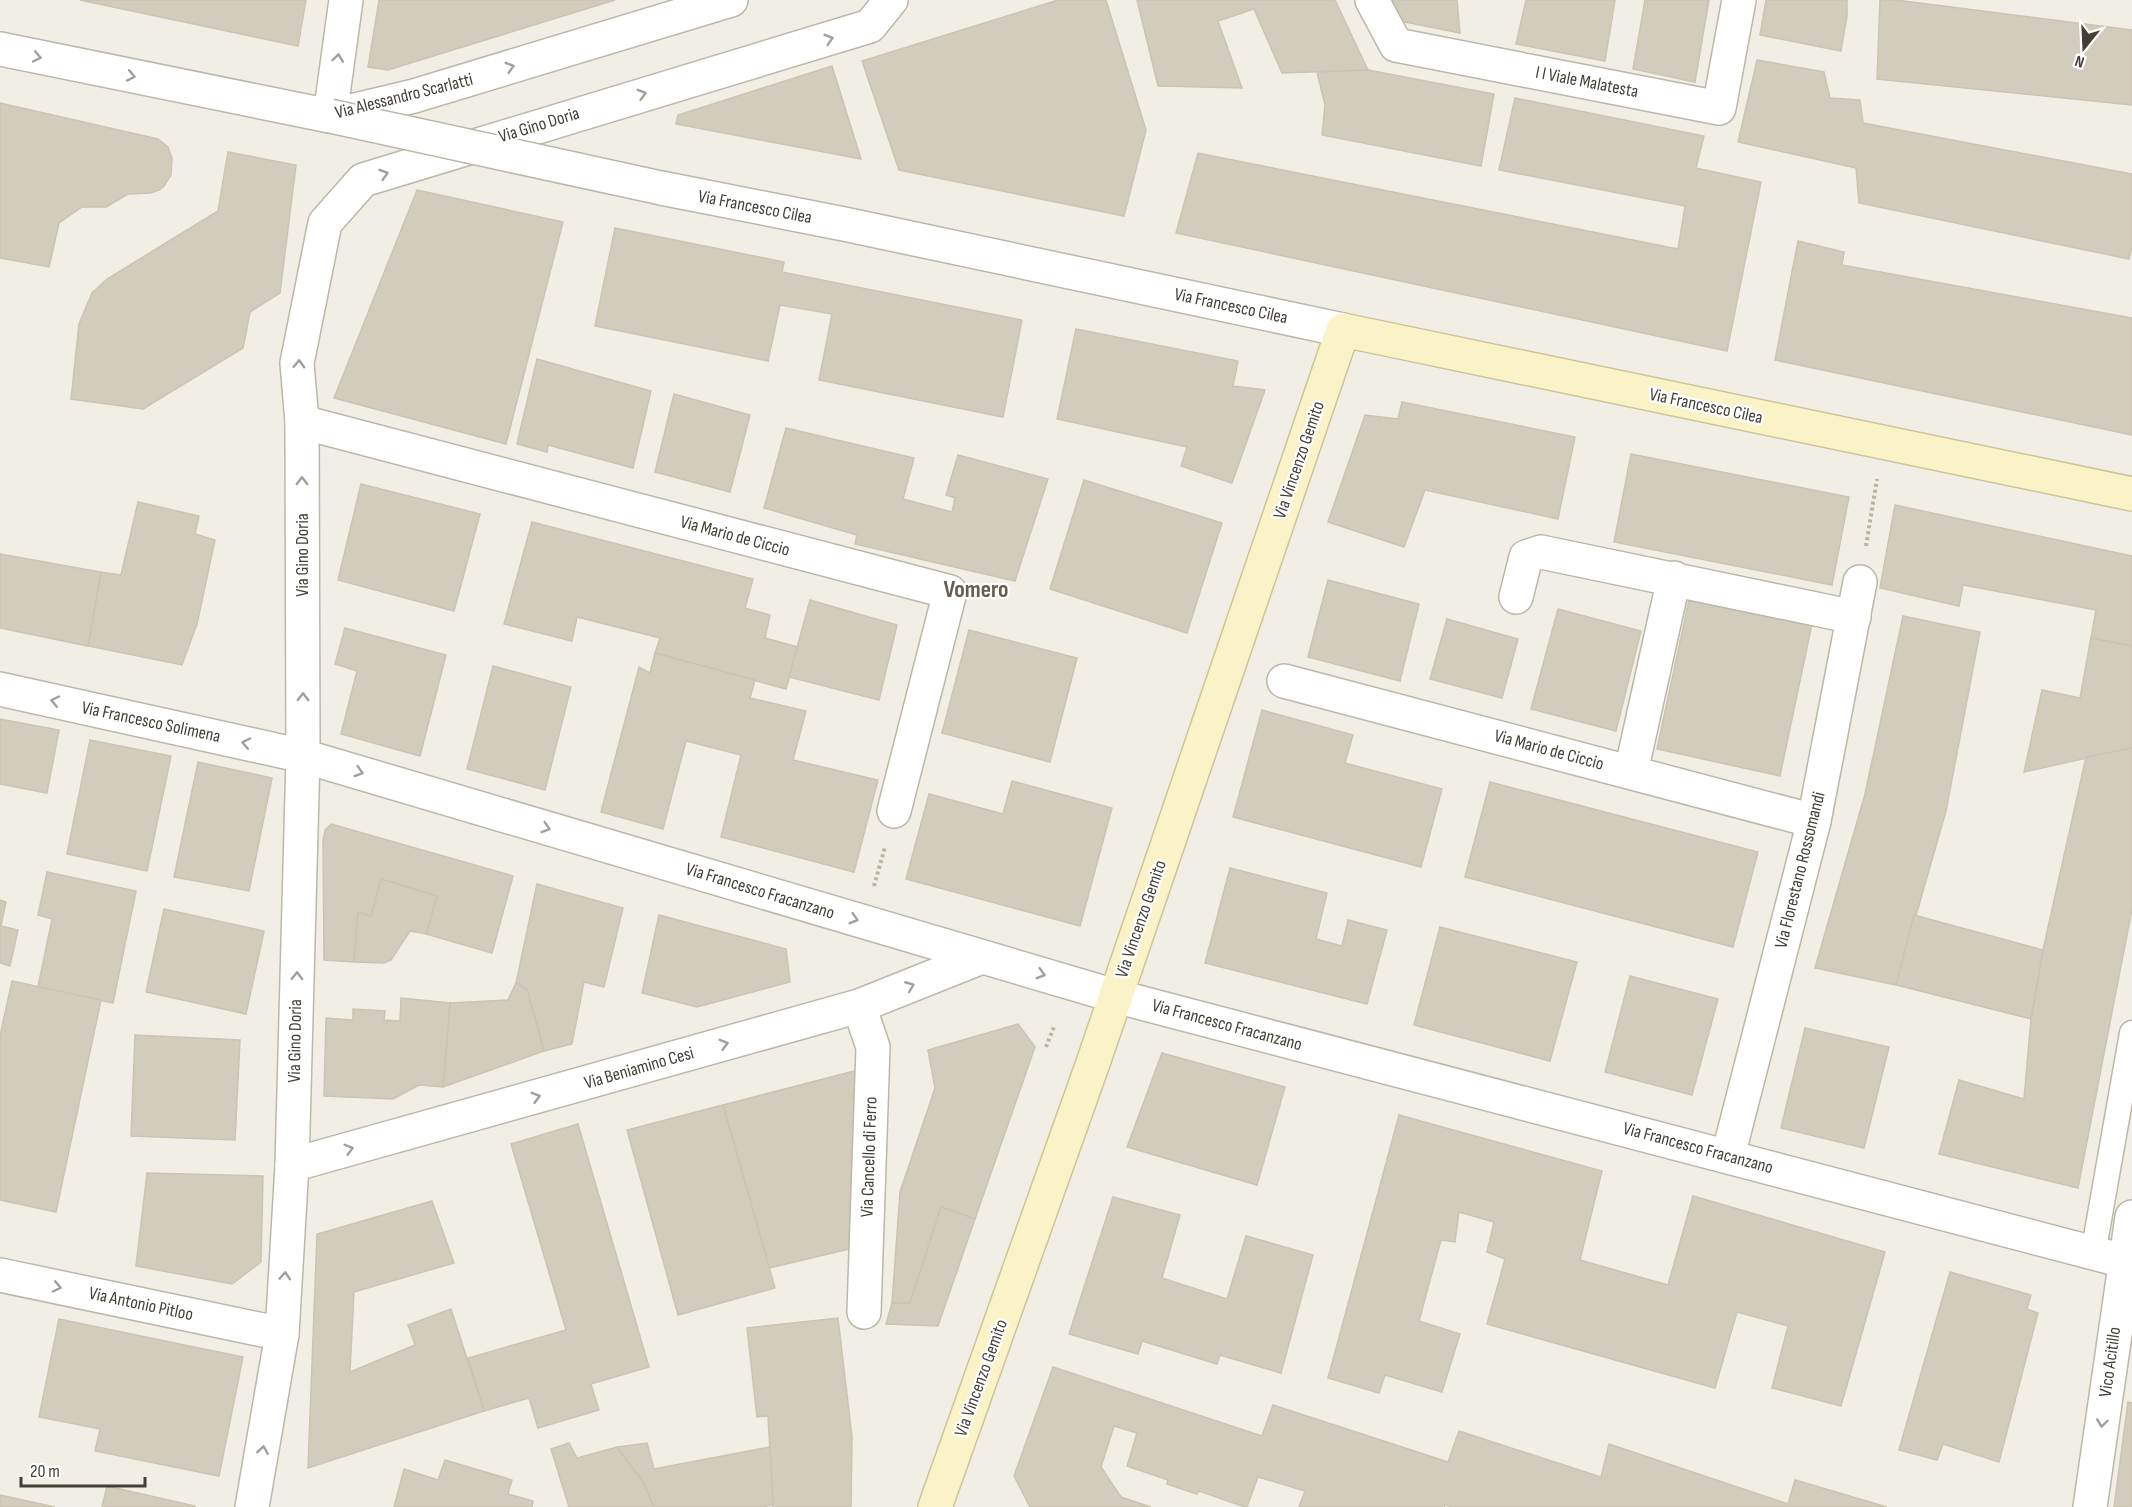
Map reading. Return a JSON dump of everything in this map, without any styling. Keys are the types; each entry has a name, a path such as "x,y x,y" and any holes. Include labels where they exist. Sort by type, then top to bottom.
{"main road":[{"name":"Via Francesco Cilea","path":"1343,330 2132,494"},
{"name":"Via Vincenzo Gemito","path":"935,1507 1093,1063 1343,330"}],"street":[{"path":"330,116 346,0"},
{"name":"Via Alessandro Scarlatti","path":"0,49 330,116 414,96 731,0"},
{"name":"Via Gino Doria","path":"252,1507 282,1334 292,1165 303,756 302,422 297,363 325,223 363,180 870,26 891,0"},
{"name":"I I Viale Malatesta","path":"1372,0 1396,45 1719,108 1739,0"},
{"name":"Via Francesco Cilea","path":"330,116 661,188 844,224 1343,330"},
{"name":"Via Mario de Ciccio","path":"302,422 950,592 894,811"},
{"path":"1516,597 1526,557 1541,552 1854,617"},
{"path":"1631,772 1674,578"},
{"name":"Via Florestano Rossomandi","path":"1728,1156 1814,821 1860,582"},
{"name":"Via Mario de Ciccio","path":"1284,681 1814,821"},
{"name":"Via Francesco Solimena","path":"0,689 303,756"},
{"name":"Via Francesco Fracanzano","path":"303,756 1115,996 2124,1261"},
{"name":"Via Beniamino Cesi","path":"292,1165 859,1006 982,957"},
{"name":"Via Cancello di Ferro","path":"859,1006 873,1047 864,1312"},
{"name":"Vico Acitillo","path":"2090,1507 2132,1217"},
{"name":"Via Antonio Pitloo","path":"0,1275 282,1334"}],"lane":[{"path":"2093,1254 2132,1033"}],"path":[{"path":"1860,582 1878,476"},
{"path":"873,890 878,873"},
{"path":"1046,1047 1054,1027"}],"building":[{"path":"80,0 306,0 298,46"},
{"path":"379,0 615,0 388,70 368,67"},
{"path":"1058,0 1106,0 1146,130 1124,216 899,170 862,61"},
{"path":"1137,0 1335,0 1368,70 1282,73 1254,9 1218,21 1242,88 1158,86"},
{"path":"1391,0 1457,0 1460,33 1400,21"},
{"path":"1526,0 1615,0 1605,61 1516,44"},
{"path":"1645,0 1709,0 1695,82 1633,69"},
{"path":"1766,0 1847,0 1847,16 1841,51 1760,35"},
{"path":"1880,0 1896,0 2132,30 2132,105 1877,79"},
{"path":"1757,60 1824,72 1830,98 1860,100 1863,123 2132,174 2132,246 2129,259 1859,203 1856,168 1738,142"},
{"path":"832,66 861,159 676,124 678,115"},
{"path":"1368,70 1494,94 1481,166 1322,135 1325,105 1317,72"},
{"path":"1515,98 1704,136 1696,168 1761,182 1727,351 1176,233 1198,153 1678,249 1685,206 1499,170"},
{"path":"0,103 158,139 168,147 172,158 171,175 159,190 150,193 128,194 106,207 82,207 59,223 49,267 0,258"},
{"path":"228,152 296,165 280,293 250,312 243,348 143,409 71,399 79,324 92,293 107,279 218,211"},
{"path":"417,190 563,222 506,444 334,398"},
{"path":"615,228 784,262 782,272 1022,320 1003,417 819,380 832,314 780,305 768,361 595,326"},
{"path":"1798,241 1844,252 1842,265 2132,318 2132,435 1775,360"},
{"path":"1076,329 1238,361 1233,386 1265,390 1232,483 1181,466 1187,447 1057,419"},
{"path":"537,359 651,391 633,468 548,445 547,452 517,444"},
{"path":"674,394 750,415 730,492 655,472"},
{"path":"1402,402 1575,437 1558,519 1425,490 1404,547 1328,522 1365,415 1398,419"},
{"path":"786,428 914,458 903,499 952,512 955,498 946,495 958,455 1048,479 1015,581 855,544 857,535 764,508"},
{"path":"1631,454 1849,497 1832,585 1614,542"},
{"path":"1084,480 1222,523 1187,633 1050,589"},
{"path":"361,484 480,514 454,611 338,580"},
{"path":"138,502 199,516 195,534 215,540 197,624 182,665 88,646 101,572 121,575"},
{"path":"1895,505 2132,556 2132,646 2091,638 2096,610 1963,585 1959,606 1880,588"},
{"path":"532,522 753,579 745,608 770,615 765,638 798,647 786,689 655,653 660,638 577,617 572,641 504,624"},
{"path":"0,554 101,572 88,646 0,628"},
{"path":"1328,580 1419,604 1400,681 1308,657"},
{"path":"810,600 897,625 879,700 789,677"},
{"path":"1689,600 1777,619 1778,612 1813,619 1780,776 1657,749"},
{"path":"1558,609 1641,631 1616,731 1531,709"},
{"path":"1903,616 1980,632 1946,811 1896,985 1815,968 1865,794"},
{"path":"1447,619 1518,639 1502,698 1430,679"},
{"path":"345,628 446,655 420,756 341,734 357,671 335,664"},
{"path":"969,630 1077,658 1050,762 942,733"},
{"path":"2091,638 2132,646 2132,748 2024,772 2042,690 2080,698"},
{"path":"655,653 755,680 750,698 806,711 793,760 878,780 854,872 721,837 741,755 686,741 663,829 601,812 639,667 650,673"},
{"path":"493,666 571,687 545,790 467,769"},
{"path":"1262,710 1353,735 1345,763 1442,789 1421,867 1233,817"},
{"path":"0,719 59,730 47,793 0,784"},
{"path":"90,740 171,756 147,871 67,854"},
{"path":"2132,748 2132,909 2078,1188 1939,1154 1959,1080 2024,1099 2031,1019 2043,950 2086,757"},
{"path":"198,762 272,778 249,891 174,877"},
{"path":"1012,781 1112,808 1080,926 906,879 929,794 1003,814"},
{"path":"1490,782 1758,852 1733,947 1465,877"},
{"path":"331,824 513,876 492,953 426,934 437,896 381,879 371,916 358,912 354,962 324,960 323,841 325,830"},
{"path":"1230,868 1327,893 1316,939 1342,946 1348,920 1387,930 1367,1004 1205,963"},
{"path":"47,872 136,891 113,1003 38,987 52,919 38,915"},
{"path":"381,879 437,896 426,934 410,931 391,960 384,963 354,962 358,912 371,916"},
{"path":"537,884 623,908 604,987 584,982 572,1044 544,1051 527,989 516,983"},
{"path":"0,900 6,902 1,926 18,930 10,966 0,963"},
{"path":"164,909 264,931 246,1014 146,992"},
{"path":"659,915 786,949 790,982 697,1007 642,993"},
{"path":"1914,915 2043,950 2031,1019 1896,985"},
{"path":"1440,927 1577,962 1550,1061 1414,1025"},
{"path":"1630,976 1718,999 1692,1095 1605,1072"},
{"path":"12,981 101,1000 56,1212 0,1200 0,1036"},
{"path":"516,983 527,989 544,1051 443,1087 450,1003 508,1000"},
{"path":"401,998 450,1003 443,1087 419,1085 393,1099 324,1096 326,1018 353,1020 353,1009 385,1011 384,1020 400,1021"},
{"path":"1018,1024 1035,1047 975,1219 941,1207 910,1303 892,1303 900,1192 935,1088 928,1050"},
{"path":"1805,1028 1889,1047 1864,1148 1781,1128"},
{"path":"135,1035 240,1040 235,1140 131,1136"},
{"path":"1162,1053 1285,1087 1257,1185 1127,1147"},
{"path":"858,1070 854,1248 769,1268 723,1105"},
{"path":"723,1105 775,1288 678,1315 627,1130"},
{"path":"1399,1115 1602,1171 1580,1260 1668,1285 1693,1196 1885,1252 1841,1406 1772,1388 1788,1326 1737,1312 1715,1388 1487,1324 1505,1259 1487,1252 1494,1222 1459,1212 1455,1242 1441,1240 1419,1321 1460,1334 1442,1392 1385,1375 1379,1393 1328,1378"},
{"path":"578,1124 649,1367 591,1384 599,1410 538,1428 529,1398 484,1411 468,1358 566,1330 511,1144"},
{"path":"147,1173 263,1176 261,1262 232,1284 136,1266"},
{"path":"1113,1197 1180,1215 1162,1278 1227,1299 1246,1236 1313,1255 1281,1373 1220,1355 1217,1364 1142,1341 1138,1354 1069,1334"},
{"path":"432,1201 454,1263 354,1292 350,1372 415,1345 408,1325 451,1309 484,1411 308,1468 317,1234"},
{"path":"941,1207 975,1219 938,1326 886,1324 892,1303 910,1303"},
{"path":"1950,1272 2031,1295 2027,1309 2038,1313 1999,1462 1943,1444 1937,1460 1899,1450"},
{"path":"838,1318 852,1437 851,1507 773,1507 768,1416 757,1417 747,1328"},
{"path":"59,1319 243,1357 219,1476 95,1451 100,1429 39,1417"},
{"path":"1053,1367 1262,1436 1273,1405 1448,1462 1459,1431 1601,1477 1609,1444 1788,1504 1795,1480 1887,1507 1452,1507 1445,1505 1444,1507 1299,1507 1305,1491 1258,1477 1247,1507 1245,1507 1199,1491 1197,1494 1167,1484 1168,1480 1127,1466 1137,1433 1114,1426 1101,1467 1121,1497 1151,1507 1030,1507 1014,1476"},
{"path":"2128,1402 2132,1403 2132,1507 2114,1507"},
{"path":"569,1443 577,1458 617,1447 643,1482 654,1507 569,1507 551,1449"},
{"path":"647,1443 654,1469 770,1447 773,1505 654,1507 643,1482 617,1447"},
{"path":"445,1460 512,1480 508,1494 533,1501 532,1507 394,1507 404,1469 438,1480"},
{"path":"107,1486 195,1506 195,1507 102,1507"},
{"path":"0,1495 55,1507 0,1507"}],"district":[{"name":"Vomero","path":"976,589"}]}
